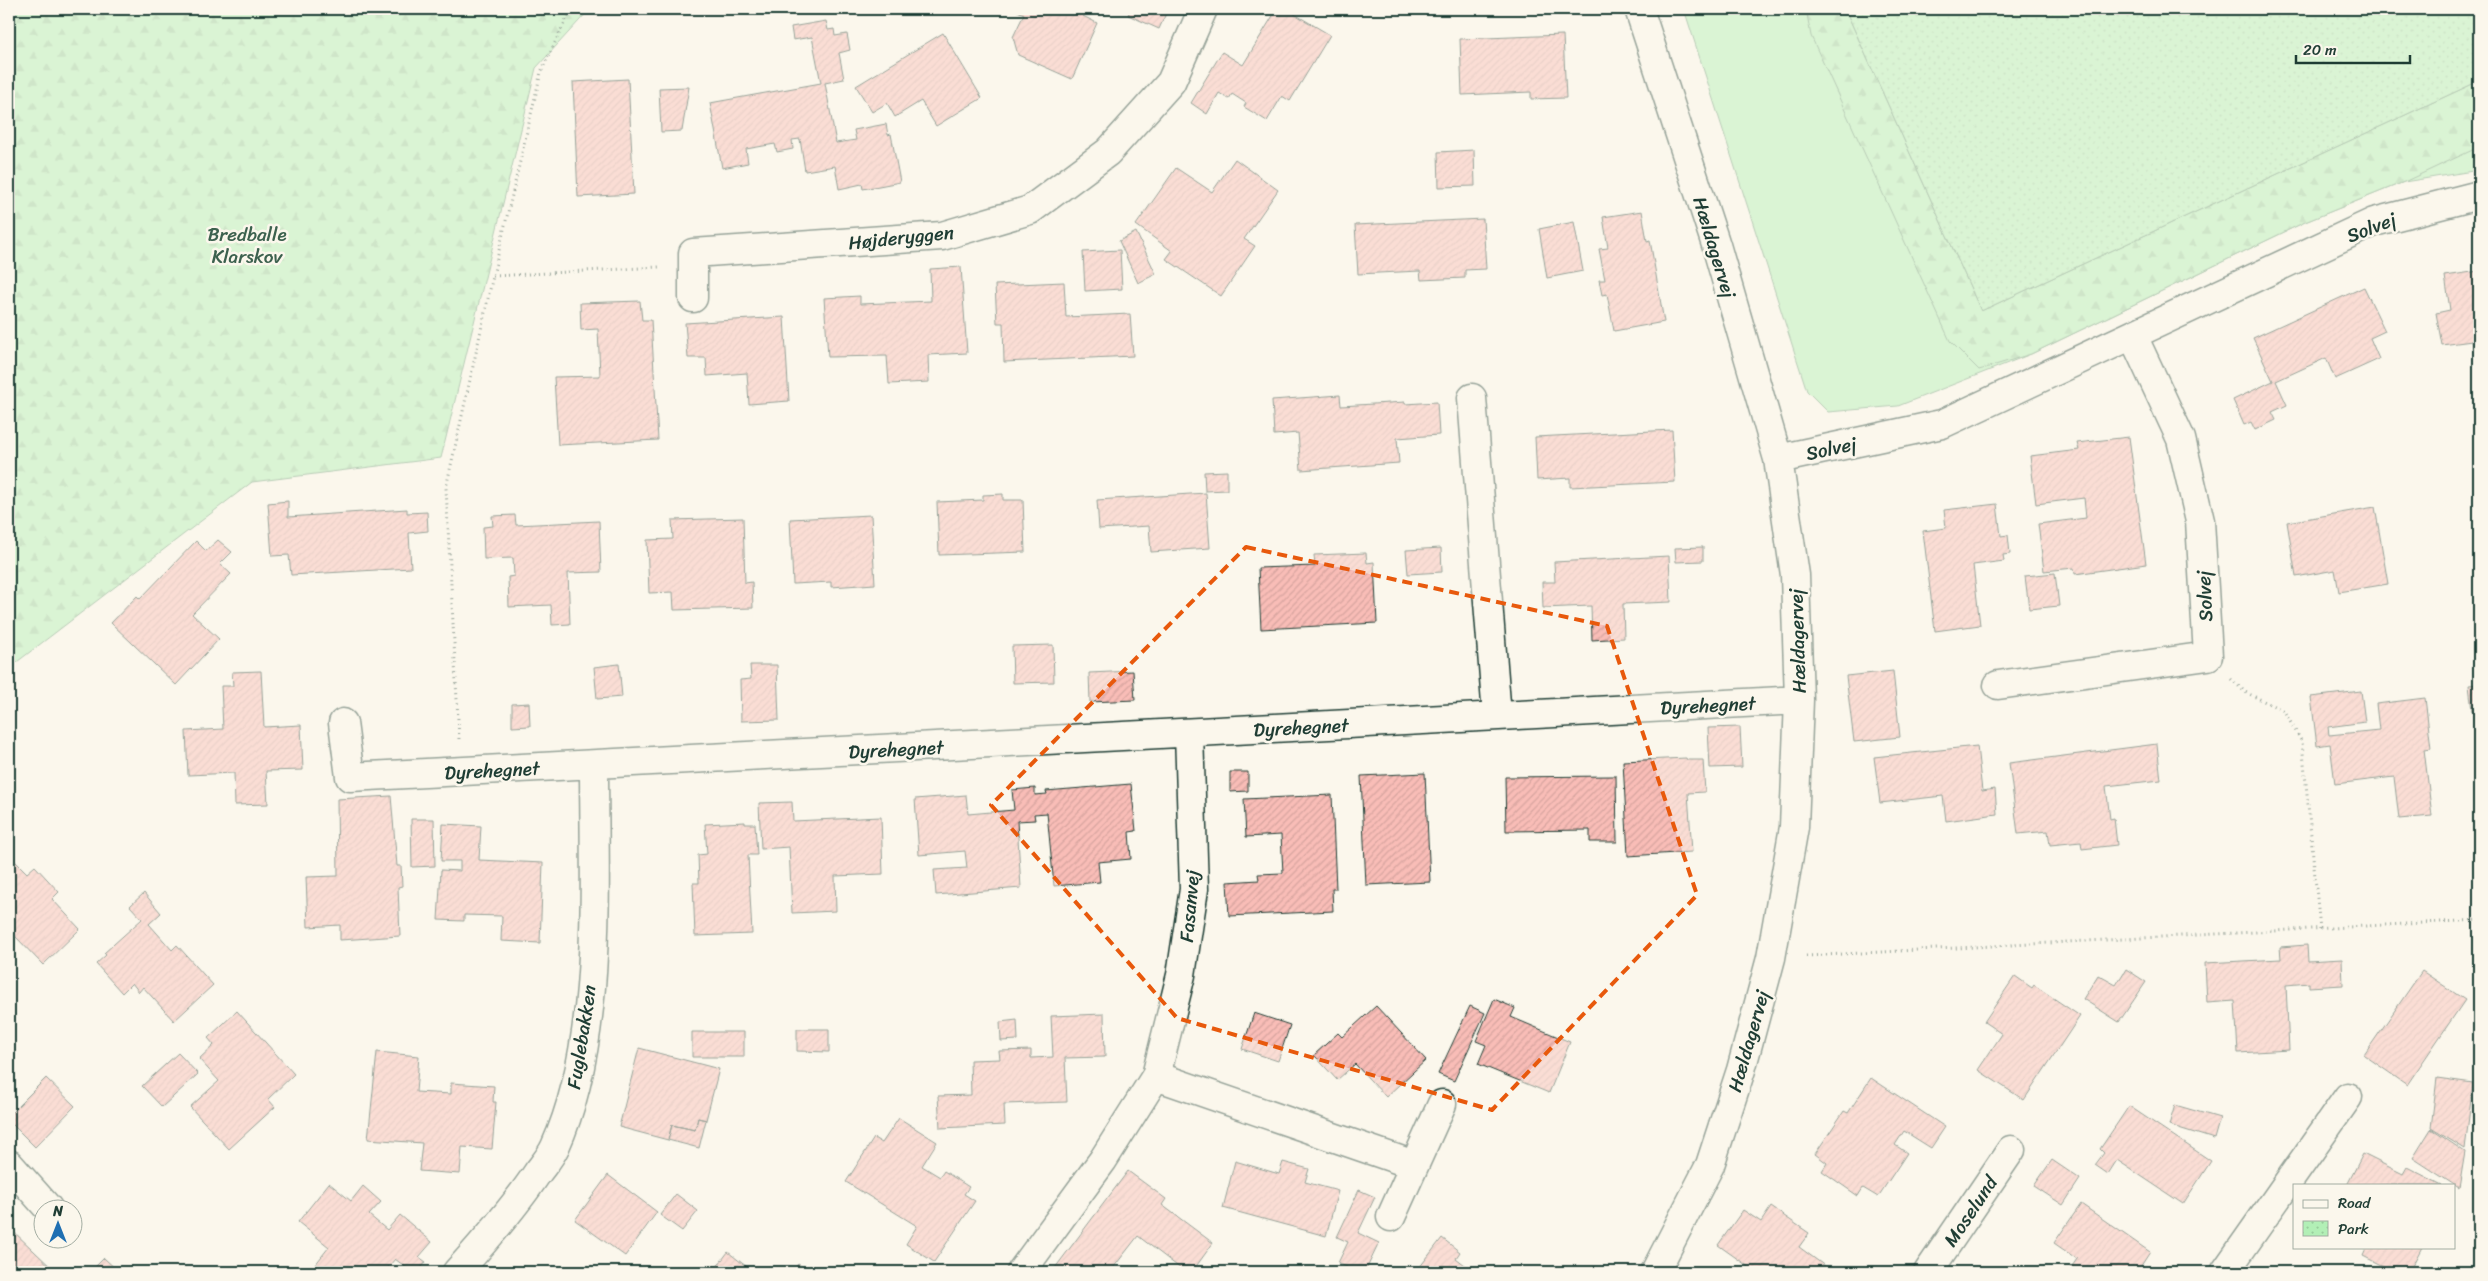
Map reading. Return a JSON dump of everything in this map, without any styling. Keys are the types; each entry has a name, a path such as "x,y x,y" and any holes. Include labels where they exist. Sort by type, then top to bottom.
{"street":[{"name":"Højderyggen","path":"693,253 942,236 1030,210 1108,152 1171,82 1203,9"},
{"name":"Hældagervej","path":"1639,9 1716,245 1778,460 1795,574 1799,700 1794,827 1771,958 1742,1070 1710,1165 1655,1272"},
{"name":"Solvej","path":"1778,460 1942,424 2374,222 2479,195"},
{"path":"693,253 693,298"},
{"name":"Solvej","path":"2133,336 2181,439 2200,520 2208,656"},
{"path":"1472,398 1497,716"},
{"path":"1998,684 2208,656"},
{"name":"Dyrehegnet","path":"342,723 350,777 1799,700"},
{"name":"Fasanvej","path":"1021,1272 1103,1160 1156,1076 1182,974 1194,889 1189,733"},
{"name":"Fuglebakken","path":"457,1272 519,1202 554,1148 574,1092 588,1016 594,922 594,765"},
{"path":"1156,1076 1414,1165"},
{"path":"2226,1272 2348,1097"},
{"path":"1391,1217 1442,1104"},
{"name":"Moselund","path":"1928,1272 2012,1150"},
{"path":"9,1164 39,1198"}],"path":[{"path":"461,772 446,488 541,72 572,9"},
{"path":"493,276 669,267 693,253"},
{"path":"2208,656 2245,692 2284,711 2302,742 2320,929"},
{"path":"1771,958 2479,920"}],"highlighted area":[{"path":"1246,547 1607,626 1697,895 1492,1110 1177,1018 991,805"}],"green space":[{"name":"Bredballe Klarskov","path":"9,9 590,9 536,68 441,458 252,482 9,668"},
{"path":"1684,9 1845,9 1981,311 2479,81 2479,170 2404,182 2305,222 2031,354 1898,406 1828,412 1807,391"},
{"path":"1806,9 1845,9 1981,311 2479,81 2479,147 2404,182 2305,222 2031,354 1979,370 1950,341 1811,36"},
{"path":"1845,9 2479,9 2479,81 1981,311"}],"building":[{"path":"1013,9 1086,9 1083,16 1097,23 1072,79 1018,55 1013,37 1024,14"},
{"path":"1131,9 1168,9 1159,29 1128,15"},
{"path":"1277,9 1286,9 1330,35 1290,101 1282,96 1267,121 1244,107 1246,103 1232,94 1229,99 1219,93 1207,114 1191,103 1222,52 1243,65"},
{"path":"826,21 828,30 834,29 835,36 847,34 850,50 839,53 844,79 825,83 836,143 856,140 854,130 886,124 888,135 891,134 900,182 863,189 862,184 839,189 835,166 805,171 800,139 792,140 793,149 777,152 775,144 746,149 748,163 722,168 710,103 821,83 812,37 793,40 791,27"},
{"path":"943,33 982,98 936,126 921,101 895,117 887,103 872,112 856,86"},
{"path":"1563,35 1566,98 1531,99 1531,92 1462,95 1460,39"},
{"path":"628,79 634,194 578,197 573,82"},
{"path":"689,87 682,131 661,132 659,88"},
{"path":"1474,150 1475,186 1439,187 1438,152"},
{"path":"1235,159 1278,190 1244,239 1255,246 1221,296 1166,259 1172,251 1136,225 1176,168 1212,192"},
{"path":"1642,211 1647,241 1650,240 1664,322 1614,331 1607,294 1602,295 1599,280 1605,280 1599,249 1608,248 1603,217"},
{"path":"1483,219 1486,269 1465,270 1465,278 1421,280 1420,271 1358,274 1355,225"},
{"path":"1574,222 1583,271 1547,278 1539,229"},
{"path":"1136,232 1156,274 1138,283 1119,241"},
{"path":"1120,250 1122,289 1085,291 1083,252"},
{"path":"961,267 967,353 928,355 929,382 889,384 887,356 828,357 824,298 860,296 860,304 931,301 930,269"},
{"path":"2479,271 2479,366 2476,366 2472,341 2442,345 2436,313 2450,310 2445,276"},
{"path":"1064,282 1066,317 1130,314 1133,356 1004,362 1003,323 997,323 995,285"},
{"path":"2364,287 2385,331 2370,338 2379,359 2335,379 2326,358 2276,381 2287,405 2272,412 2276,420 2255,430 2251,422 2244,425 2233,400 2273,381 2253,338"},
{"path":"640,301 642,320 651,320 658,440 558,445 554,377 600,376 598,329 581,330 580,303"},
{"path":"784,317 789,401 749,404 747,373 707,376 706,358 688,358 685,323"},
{"path":"1340,395 1341,406 1437,402 1439,435 1397,438 1399,463 1301,470 1298,433 1274,435 1272,400"},
{"path":"1672,430 1675,482 1570,487 1570,478 1537,480 1535,437"},
{"path":"2129,437 2146,564 2075,574 2074,568 2044,571 2038,524 2086,518 2084,498 2036,504 2030,456 2079,450 2077,443"},
{"path":"1227,471 1227,490 1205,491 1204,472"},
{"path":"1206,493 1210,548 1151,552 1149,526 1099,529 1097,500"},
{"path":"1003,494 1003,500 1023,500 1025,552 939,555 937,502 983,500 983,495"},
{"path":"288,501 288,517 407,509 407,513 427,512 428,531 409,533 411,568 291,575 289,555 272,556 268,503"},
{"path":"1997,504 2001,536 2008,535 2010,554 2003,555 2004,561 1973,565 1980,625 1935,631 1923,531 1946,528 1944,510"},
{"path":"2375,507 2388,584 2339,592 2335,570 2296,577 2287,522"},
{"path":"515,515 516,525 599,521 601,572 568,573 570,624 552,625 551,605 509,607 508,577 514,576 513,558 484,559 483,527 493,526 492,516"},
{"path":"871,515 875,584 831,587 831,582 793,584 790,519"},
{"path":"743,518 745,583 752,582 753,608 674,610 673,592 649,593 647,540 673,539 672,520"},
{"path":"218,540 232,552 220,564 231,574 192,614 219,639 176,685 111,623 137,596 140,599 196,541 206,551"},
{"path":"1703,547 1703,561 1676,562 1675,548"},
{"path":"1441,548 1442,572 1408,574 1406,550"},
{"path":"1366,553 1367,563 1374,562 1377,623 1261,629 1258,568 1315,566 1314,555"},
{"path":"1669,556 1671,602 1623,604 1624,638 1592,640 1591,606 1543,608 1542,582 1555,582 1554,562"},
{"path":"2055,573 2059,606 2029,609 2025,576"},
{"path":"1053,645 1054,682 1013,683 1012,646"},
{"path":"619,664 622,697 597,699 594,667"},
{"path":"750,665 777,665 779,720 741,721 740,680 751,679"},
{"path":"261,671 264,727 301,725 303,770 266,771 268,804 235,805 234,773 188,775 186,731 223,729 221,686 233,686 232,672"},
{"path":"1133,671 1135,700 1090,702 1089,673"},
{"path":"1893,671 1900,737 1854,742 1846,676"},
{"path":"2479,684 2479,710 2472,711 2469,685"},
{"path":"2361,691 2365,722 2328,727 2329,735 2379,730 2376,704 2425,698 2431,748 2424,749 2432,816 2399,819 2394,777 2335,784 2330,744 2317,746 2311,697"},
{"path":"529,703 530,726 512,727 512,704"},
{"path":"1740,727 1742,767 1710,768 1708,728"},
{"path":"2157,744 2161,780 2106,786 2110,819 2114,818 2117,845 2082,849 2081,842 2050,845 2048,831 2018,834 2009,763"},
{"path":"1977,746 1982,791 1995,789 1997,814 1946,821 1943,796 1880,803 1874,757"},
{"path":"1686,758 1687,760 1703,760 1705,792 1688,793 1692,852 1628,856 1623,761"},
{"path":"1230,772 1248,772 1248,791 1230,792"},
{"path":"1425,773 1430,882 1366,885 1361,776"},
{"path":"1616,776 1617,842 1590,842 1590,830 1506,831 1505,777"},
{"path":"1131,784 1136,831 1129,832 1131,859 1098,862 1100,882 1054,886 1047,813 1034,814 1035,820 1017,821 1021,888 936,895 934,870 967,868 965,851 919,855 915,799 966,795 968,814 1014,810 1012,790 1035,788 1035,795 1047,794 1046,791"},
{"path":"1332,795 1336,889 1332,889 1333,911 1229,916 1227,882 1259,880 1258,874 1283,873 1281,835 1246,837 1244,799"},
{"path":"391,796 397,866 401,866 402,886 398,887 400,936 340,940 340,925 308,927 306,877 338,876 337,799"},
{"path":"792,802 793,821 881,817 883,874 835,876 836,911 792,913 789,847 761,849 759,803"},
{"path":"411,819 434,819 435,866 412,867"},
{"path":"745,822 745,824 755,824 757,855 748,855 752,934 695,936 693,883 699,883 698,855 707,854 705,824"},
{"path":"443,824 481,826 479,860 543,863 540,943 501,941 502,916 464,915 464,921 438,920 441,870 460,871 460,861 441,861"},
{"path":"10,856 27,873 35,866 59,892 52,899 80,929 43,965 14,935 9,940"},
{"path":"144,893 161,913 149,924 172,950 177,945 213,985 174,1021 143,987 139,992 132,983 122,993 96,964 106,955 104,953 142,919 130,906"},
{"path":"2307,945 2308,961 2342,959 2343,985 2309,987 2309,983 2286,985 2289,1050 2238,1053 2235,1001 2207,1003 2205,963 2281,959 2280,947"},
{"path":"2126,969 2146,982 2119,1022 2083,999 2098,975 2116,985"},
{"path":"2422,971 2465,1000 2407,1085 2364,1055"},
{"path":"2015,976 2032,988 2034,985 2080,1016 2024,1100 1978,1070 2002,1034 1984,1022"},
{"path":"1494,999 1515,1008 1511,1017 1570,1042 1549,1093 1478,1064 1486,1045 1476,1041"},
{"path":"1376,1006 1426,1060 1386,1097 1355,1064 1337,1080 1314,1055 1338,1033 1342,1037"},
{"path":"1470,1006 1485,1013 1454,1081 1438,1074"},
{"path":"237,1011 294,1074 268,1099 275,1107 229,1149 190,1107 219,1081 199,1059 214,1045 208,1038"},
{"path":"1254,1013 1290,1025 1278,1061 1242,1049"},
{"path":"1104,1014 1105,1057 1065,1058 1067,1102 1004,1104 1005,1125 940,1128 938,1096 971,1095 970,1060 1000,1059 999,1051 1031,1050 1031,1058 1053,1057 1051,1016"},
{"path":"1017,1020 1018,1040 1001,1041 1000,1022"},
{"path":"797,1029 829,1029 829,1052 797,1051"},
{"path":"692,1032 744,1032 744,1057 692,1057"},
{"path":"639,1048 719,1069 706,1120 698,1118 695,1130 672,1125 668,1140 619,1127"},
{"path":"377,1052 419,1056 416,1092 451,1094 451,1083 494,1086 493,1102 496,1102 492,1149 462,1147 460,1174 419,1171 422,1143 368,1139"},
{"path":"178,1053 198,1074 162,1107 142,1086"},
{"path":"46,1078 75,1106 35,1147 9,1121 9,1115"},
{"path":"1871,1078 1945,1127 1931,1148 1904,1131 1895,1145 1907,1153 1878,1197 1863,1188 1858,1196 1822,1171 1827,1163 1815,1154 1844,1111 1848,1113"},
{"path":"2437,1078 2473,1083 2465,1149 2431,1128"},
{"path":"2175,1105 2220,1118 2214,1139 2169,1125"},
{"path":"2129,1106 2211,1161 2183,1204 2117,1160 2108,1174 2095,1165 2104,1153 2100,1149"},
{"path":"698,1118 706,1120 699,1148 668,1140 672,1125 695,1130"},
{"path":"899,1118 937,1142 922,1166 940,1177 944,1171 969,1187 964,1194 975,1201 934,1262 906,1244 917,1226 846,1182 874,1138 882,1143"},
{"path":"2431,1129 2465,1152 2459,1188 2456,1184 2453,1184 2413,1158"},
{"path":"2363,1154 2403,1174 2407,1167 2440,1184 2348,1184"},
{"path":"2052,1160 2080,1179 2063,1205 2034,1186"},
{"path":"1235,1161 1279,1174 1283,1162 1309,1169 1305,1182 1338,1191 1326,1236 1223,1208"},
{"path":"1128,1171 1166,1199 1162,1205 1213,1243 1192,1272 1185,1272 1138,1236 1110,1272 1056,1272 1058,1270 1055,1268"},
{"path":"608,1175 657,1212 625,1256 575,1220"},
{"path":"329,1183 351,1201 363,1186 381,1202 369,1215 387,1230 400,1215 432,1242 419,1257 426,1262 418,1272 412,1272 395,1259 384,1272 314,1272 311,1270 329,1247 298,1222"},
{"path":"1359,1190 1375,1197 1358,1233 1379,1243 1365,1272 1357,1272 1338,1263 1348,1242 1337,1237"},
{"path":"676,1194 698,1211 682,1231 660,1215"},
{"path":"2081,1204 2150,1252 2137,1272 2068,1272 2077,1259 2054,1243"},
{"path":"1771,1207 1809,1233 1799,1247 1833,1272 1756,1272 1718,1245 1743,1210 1761,1222"},
{"path":"12,1230 56,1272 9,1272 9,1233"},
{"path":"1442,1238 1460,1252 1456,1258 1474,1272 1416,1272"},
{"path":"2367,1248 2421,1248 2409,1272 2395,1272 2363,1256"},
{"path":"728,1252 747,1267 743,1272 713,1272"},
{"path":"104,1258 119,1272 90,1272"},
{"path":"798,1264 810,1272 792,1272"}]}
